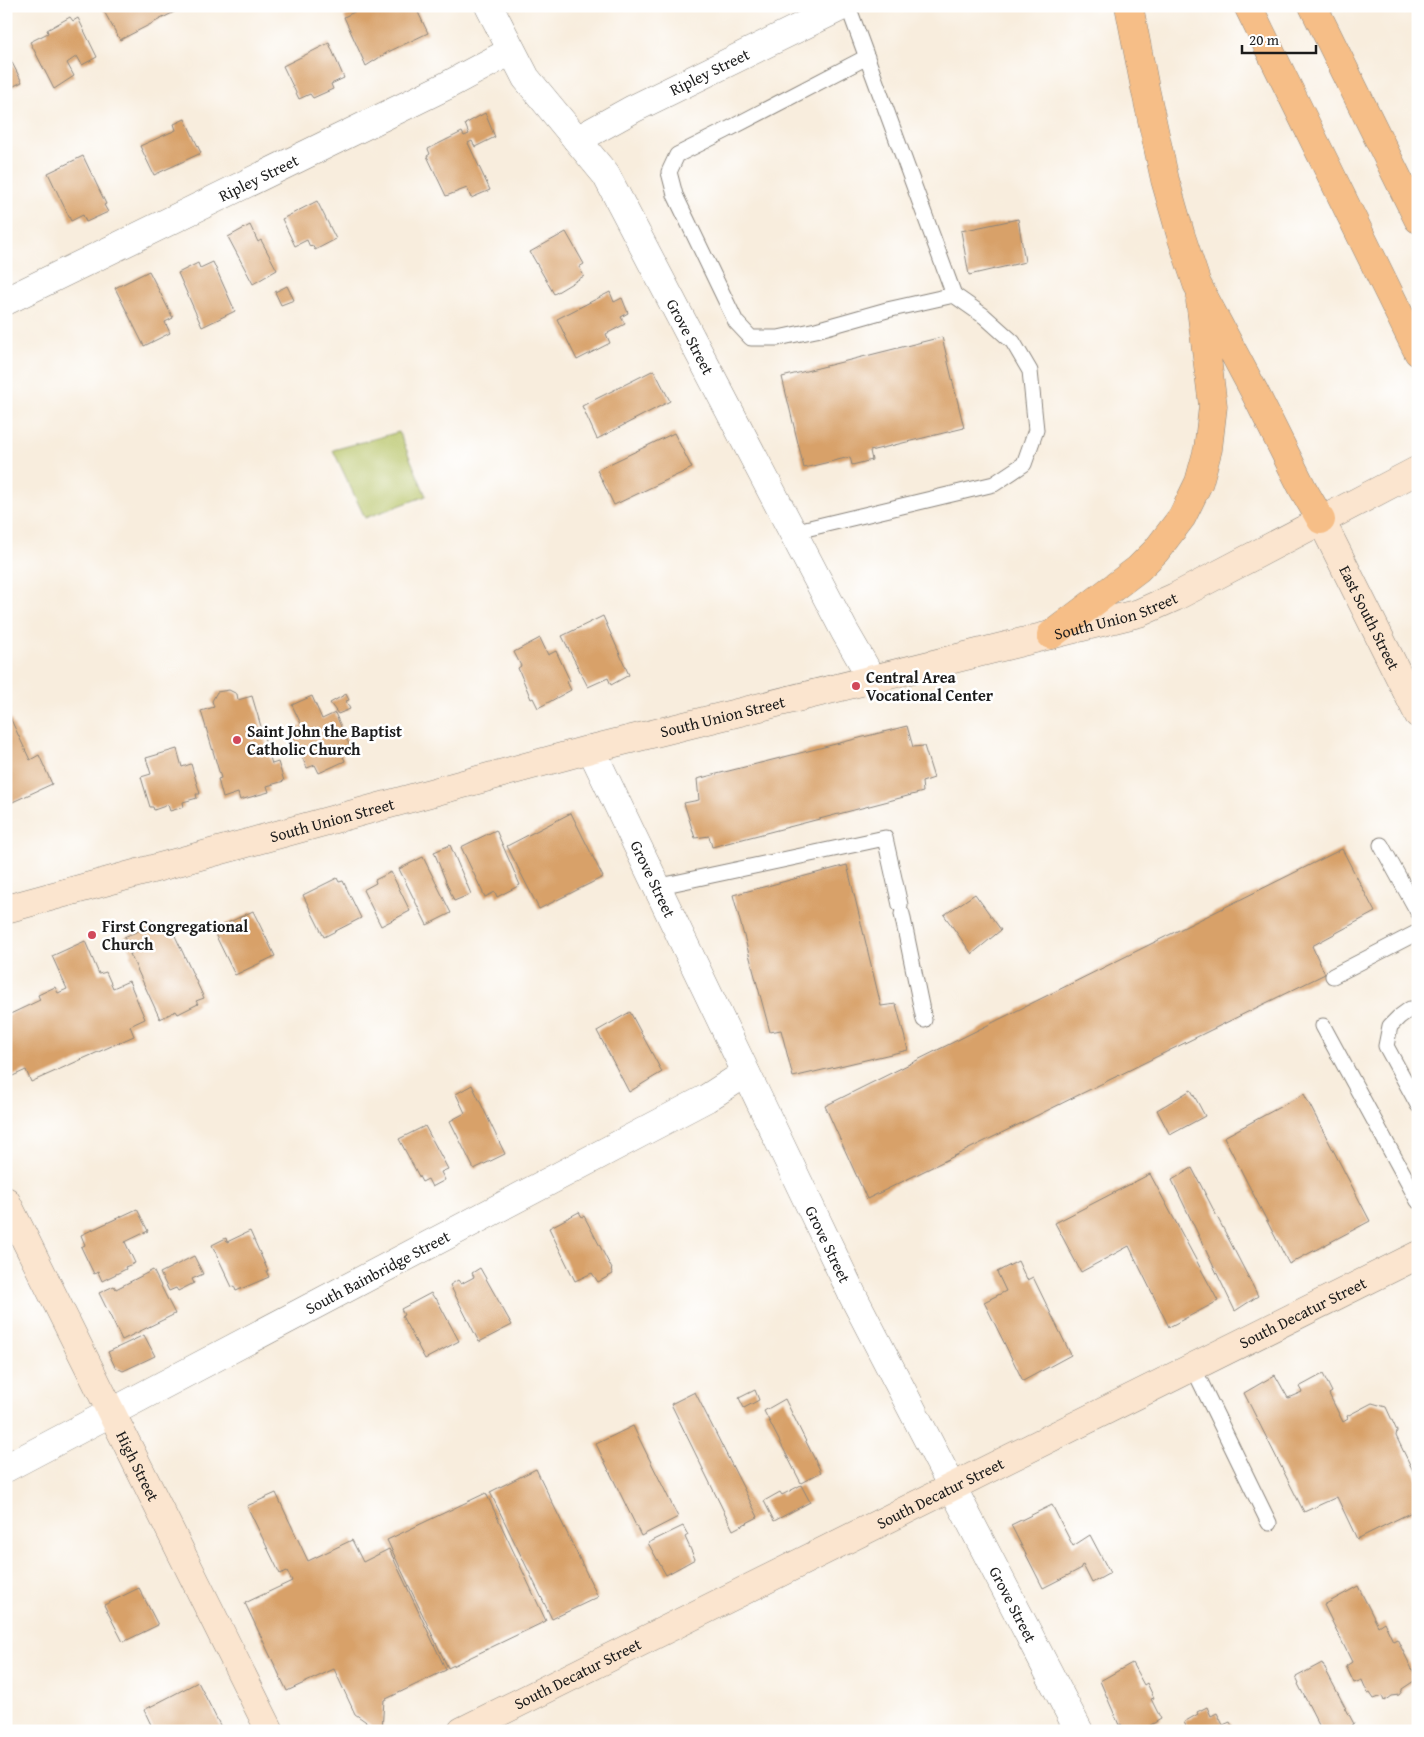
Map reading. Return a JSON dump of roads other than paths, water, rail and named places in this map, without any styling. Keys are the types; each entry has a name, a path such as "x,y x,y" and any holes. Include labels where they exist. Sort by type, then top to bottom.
{"highway":[{"path":"1129,6 1165,180 1197,284 1303,489 1321,520"},
{"path":"1248,6 1418,352"},
{"path":"1314,6 1418,219"},
{"path":"1052,635 1138,569 1156,551 1182,518 1199,482 1208,449 1213,406 1197,284"}],"main road":[{"name":"South Union Street","path":"6,909 591,749 1139,612 1175,597 1418,470"},
{"name":"East South Street","path":"1321,520 1418,714"},
{"name":"High Street","path":"6,1201 270,1731"},
{"name":"South Decatur Street","path":"462,1731 1418,1255"}],"street":[{"name":"Grove Street","path":"489,6 526,78 606,175 845,632 872,679"},
{"name":"Ripley Street","path":"577,140 633,109 843,6"},
{"name":"Ripley Street","path":"6,301 446,86 511,51"},
{"name":"Grove Street","path":"591,749 853,1296 951,1488 1079,1731"},
{"name":"South Bainbridge Street","path":"6,1468 707,1098 746,1074"}],"lane":[{"path":"793,532 994,484 1024,464 1036,430 1030,371 1013,342 984,316 954,295 848,6"},
{"path":"867,58 677,155 669,172 675,195 736,322 751,338 778,338 954,295"},
{"path":"656,886 885,838 924,1020"},
{"path":"1381,845 1418,912"},
{"path":"1333,976 1418,932"},
{"path":"1418,1009 1410,1010 1390,1026 1386,1046 1418,1105"},
{"path":"1323,1026 1418,1201"},
{"path":"1193,1367 1269,1523"}],"place":[{"name":"Central Area Vocational Center","path":"856,686"},
{"name":"Saint John the Baptist Catholic Church","path":"237,740"},
{"name":"First Congregational Church","path":"92,935"}]}
